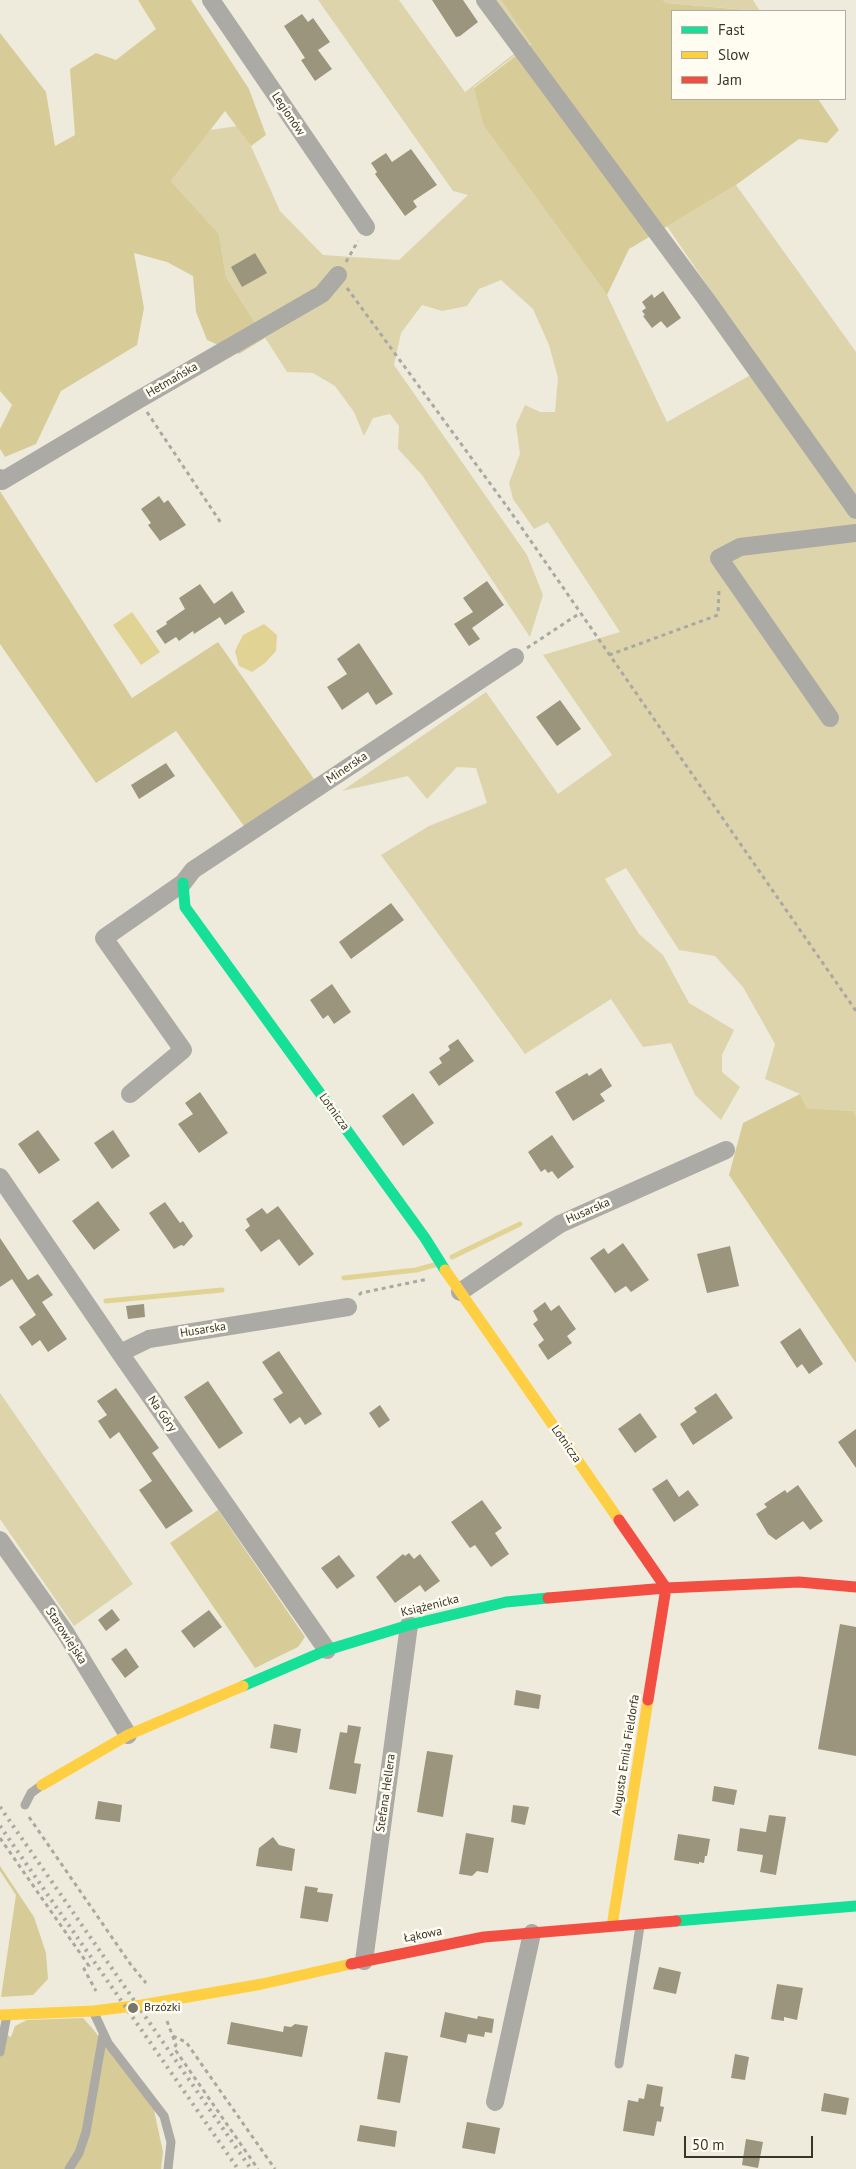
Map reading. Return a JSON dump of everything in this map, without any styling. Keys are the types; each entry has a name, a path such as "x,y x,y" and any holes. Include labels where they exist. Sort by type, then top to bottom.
{"street":[{"name":"Legionów","path":"211,0 366,227"},
{"path":"485,0 706,299 856,510"},
{"name":"Hetmańska","path":"1,479 322,294 338,275"},
{"path":"830,718 719,558 740,547 856,534"},
{"name":"Minerska","path":"183,883 193,870 515,656"},
{"path":"130,1094 183,1050 104,938 183,883"},
{"name":"Lotnicza","path":"183,883 185,906 425,1238 460,1292 666,1588"},
{"name":"Husarska","path":"460,1292 560,1224 726,1150"},
{"name":"Na Góry","path":"0,1177 327,1650"},
{"name":"Husarska","path":"120,1353 150,1339 348,1307"},
{"name":"Starowiejska","path":"0,1540 65,1632 128,1735"},
{"name":"Książenicka","path":"42,1785 128,1735 327,1650 409,1625 506,1602 666,1588 799,1582 856,1587"},
{"name":"Augusta Emila Fieldorfa","path":"612,1926 666,1588"},
{"name":"Stefana Hellera","path":"364,1961 409,1625"},
{"name":"Łąkowa","path":"4,2015 93,2011 262,1984 484,1937 856,1906"},
{"path":"495,2102 532,1933"}],"lane":[{"path":"25,1805 31,1793 42,1785"},
{"path":"619,2064 640,1924"},
{"path":"93,2011 103,2035 164,2116 170,2142 168,2169"},
{"path":"0,2052 4,2015"},
{"path":"69,2169 86,2132 103,2035"}],"path":[{"path":"366,227 338,275 508,508 856,1011"},
{"path":"138,400 222,523"},
{"path":"610,655 718,615 719,586"},
{"path":"515,656 580,612"},
{"path":"348,1307 362,1293 448,1274"},
{"path":"25,1805 25,1811 130,1965 152,1988"},
{"path":"0,1838 89,1966 84,1969 99,1998"},
{"path":"164,2013 173,2036 176,2047 174,2048 258,2169"},
{"path":"173,2036 186,2042 275,2169"}],"shaded area":[{"path":"138,0 191,0 249,89 266,135 251,146 225,111 171,181 219,234 226,277 265,338 239,354 207,340 196,312 193,276 167,262 134,253 144,308 137,345 61,391 36,444 5,457 0,449 0,429 12,405 0,391 0,33 46,92 55,146 75,135 70,69 96,53 116,60 156,29"},
{"path":"318,0 399,0 465,92 515,53 479,0 501,0 531,43 474,87 483,125 607,295 667,422 763,368 667,226 736,185 856,352 856,1117 852,1111 807,1108 800,1094 765,1079 775,1044 743,987 715,956 679,950 626,868 605,879 639,934 663,955 689,1003 734,1030 722,1055 722,1072 740,1087 721,1120 695,1095 671,1043 643,1047 611,999 525,1054 381,855 429,826 487,803 476,768 457,767 427,799 408,776 342,791 486,692 558,794 612,755 543,655 620,632 548,522 534,529 513,499 509,483 520,454 516,425 525,405 540,412 555,412 558,378 549,345 533,309 501,280 479,289 467,306 442,311 422,305 401,333 394,365 527,555 543,595 530,637 422,475 398,449 399,426 390,414 373,418 364,436 354,412 335,386 313,373 287,372 226,277 219,234 171,181 210,130 237,126 251,146 280,211 323,255 399,260 468,195 453,191"},
{"path":"501,0 663,0 666,3 746,10 671,10 671,100 819,100 839,130 827,143 799,139 736,185 629,249 607,295 483,125 474,88 531,44"},
{"path":"663,0 753,0 759,10 748,10 666,3"},
{"path":"0,491 132,698 218,642 314,779 246,829 176,731 96,783 0,644"},
{"path":"132,612 160,652 141,665 113,625"},
{"path":"264,624 277,635 276,651 265,663 252,672 239,666 235,651 243,635"},
{"path":"800,1094 807,1108 853,1111 856,1117 856,1363 729,1175 743,1123"},
{"path":"0,1393 133,1584 74,1626 0,1519"},
{"path":"218,1510 305,1637 298,1647 255,1668 170,1543"},
{"path":"0,1866 34,1917 46,1953 48,1979 33,1995 1,1997 16,1895 0,1871"},
{"path":"83,2018 154,2110 163,2152 161,2169 0,2169 0,2032 11,2037 15,2026 27,2020"}],"building":[{"path":"432,0 463,0 478,22 456,37"},
{"path":"302,14 308,22 313,18 330,42 318,50 332,69 315,81 301,60 305,58 284,26"},
{"path":"411,149 437,185 413,201 417,207 405,216 375,174 377,172 371,163 386,153 392,162"},
{"path":"255,253 267,273 242,287 231,267"},
{"path":"663,291 681,318 667,328 661,321 652,328 643,316 645,315 642,311 646,308 642,302 652,294 654,298"},
{"path":"159,496 164,503 168,500 186,525 160,541 148,525 151,523 141,509"},
{"path":"487,581 504,605 472,628 480,639 469,646 454,624 473,612 463,598"},
{"path":"200,584 214,604 232,591 245,612 225,625 220,617 194,634 193,631 179,641 176,637 165,644 156,631 185,609 179,598"},
{"path":"359,643 393,694 376,705 368,692 342,710 327,687 347,674 337,659"},
{"path":"560,700 581,729 557,746 536,717"},
{"path":"166,763 175,776 139,799 131,785"},
{"path":"391,903 404,920 351,959 339,942"},
{"path":"332,984 351,1012 334,1024 328,1015 323,1019 310,1000"},
{"path":"458,1039 474,1061 439,1086 429,1072 442,1063 439,1058 450,1050 448,1046"},
{"path":"601,1068 612,1086 600,1094 605,1101 573,1121 555,1092 587,1073 589,1076"},
{"path":"200,1092 228,1133 199,1153 178,1124 193,1114 185,1103"},
{"path":"413,1093 434,1123 403,1146 382,1116"},
{"path":"38,1130 60,1160 39,1174 18,1144"},
{"path":"113,1130 130,1156 112,1169 94,1143"},
{"path":"552,1135 574,1167 558,1179 552,1171 548,1173 545,1169 541,1172 528,1152"},
{"path":"98,1201 120,1230 94,1250 72,1221"},
{"path":"165,1202 180,1223 183,1221 193,1236 184,1246 181,1245 174,1249 149,1213"},
{"path":"278,1206 314,1254 299,1266 279,1239 261,1252 245,1230 250,1226 246,1219 262,1208 267,1214"},
{"path":"0,1238 28,1280 38,1274 53,1295 42,1302 67,1339 48,1352 40,1340 32,1346 19,1327 36,1315 12,1279 0,1287"},
{"path":"623,1243 649,1280 631,1292 626,1286 615,1293 590,1258 604,1248 608,1254"},
{"path":"730,1246 739,1286 707,1293 697,1254"},
{"path":"545,1302 551,1311 559,1305 576,1329 567,1336 572,1343 548,1360 538,1345 544,1340 533,1324 538,1320 533,1311"},
{"path":"144,1304 145,1317 128,1319 126,1306"},
{"path":"800,1328 823,1364 809,1374 802,1364 797,1368 780,1342"},
{"path":"279,1351 322,1414 305,1425 300,1417 290,1424 273,1399 283,1393 262,1362"},
{"path":"208,1381 243,1433 219,1449 184,1397"},
{"path":"116,1388 159,1448 152,1453 193,1511 166,1529 139,1490 152,1481 119,1432 110,1439 98,1421 107,1415 97,1401"},
{"path":"716,1393 733,1418 693,1445 680,1424 697,1412 694,1408"},
{"path":"380,1405 390,1420 379,1428 369,1413"},
{"path":"640,1413 657,1437 635,1453 618,1429"},
{"path":"856,1429 856,1468 838,1442"},
{"path":"667,1479 679,1497 688,1490 699,1505 674,1522 652,1489"},
{"path":"798,1485 823,1521 810,1530 803,1521 776,1540 768,1534 756,1514 767,1507 764,1504 785,1490 787,1493"},
{"path":"482,1500 502,1528 495,1533 509,1554 491,1567 475,1545 470,1548 451,1522"},
{"path":"409,1553 414,1559 420,1554 440,1581 425,1592 420,1585 395,1603 376,1577 403,1554 405,1556"},
{"path":"339,1555 355,1576 337,1589 321,1568"},
{"path":"112,1609 120,1620 106,1631 98,1620"},
{"path":"209,1610 222,1627 194,1648 181,1631"},
{"path":"840,1624 856,1627 856,1756 818,1749"},
{"path":"126,1648 139,1667 125,1678 111,1659"},
{"path":"516,1690 541,1695 539,1709 514,1705"},
{"path":"274,1724 301,1729 297,1753 270,1748"},
{"path":"348,1725 361,1727 354,1763 361,1764 356,1794 329,1789 340,1732 347,1733"},
{"path":"427,1751 453,1755 443,1817 417,1812"},
{"path":"714,1786 737,1790 734,1805 712,1801"},
{"path":"98,1801 122,1805 120,1822 95,1819"},
{"path":"513,1805 529,1807 525,1825 511,1822"},
{"path":"769,1815 786,1817 776,1875 760,1872 763,1855 737,1851 740,1828 766,1832"},
{"path":"466,1833 494,1838 488,1873 477,1871 472,1876 459,1874"},
{"path":"678,1834 710,1839 704,1863 674,1860"},
{"path":"273,1837 279,1845 295,1849 292,1871 256,1866 259,1848"},
{"path":"305,1886 318,1888 317,1892 333,1894 328,1922 300,1918"},
{"path":"659,1967 681,1972 676,1994 653,1989"},
{"path":"777,1984 803,1988 797,2020 784,2017 784,2021 771,2019"},
{"path":"445,2012 477,2019 478,2016 494,2019 492,2033 485,2032 484,2037 468,2034 466,2043 440,2037"},
{"path":"231,2022 283,2032 284,2026 291,2027 295,2024 308,2026 302,2057 227,2044"},
{"path":"385,2052 408,2056 400,2103 377,2099"},
{"path":"735,2054 749,2057 745,2080 731,2078"},
{"path":"647,2084 663,2087 660,2106 664,2107 661,2122 657,2121 654,2136 623,2131 628,2100 638,2102 639,2098 644,2099"},
{"path":"824,2093 849,2098 846,2115 821,2111"},
{"path":"467,2122 500,2128 495,2154 462,2148"},
{"path":"360,2125 397,2131 395,2147 357,2141"},
{"path":"746,2139 763,2142 758,2168 742,2165"}],"waterway":[{"path":"452,1257 520,1224"},
{"path":"344,1278 416,1270 434,1265"},
{"path":"106,1301 222,1290"}],"railway":[{"path":"0,1807 251,2169"},
{"path":"0,1826 238,2169"}],"traffic: fast":[{"path":"183,883 185,907 425,1238 445,1270"},
{"path":"243,1686 327,1650 409,1625 506,1602 548,1598"},
{"path":"676,1921 856,1906"}],"traffic: slow":[{"path":"445,1270 619,1520"},
{"path":"42,1785 128,1735 243,1686"},
{"path":"612,1926 648,1700"},
{"path":"0,2015 93,2011 142,2005 262,1984 351,1964"}],"traffic: jam":[{"path":"619,1520 666,1588 648,1700"},
{"path":"548,1598 666,1588 799,1582 856,1587"},
{"path":"351,1964 484,1937 676,1921"}],"place":[{"name":"Brzózki","path":"133,2008"}]}
